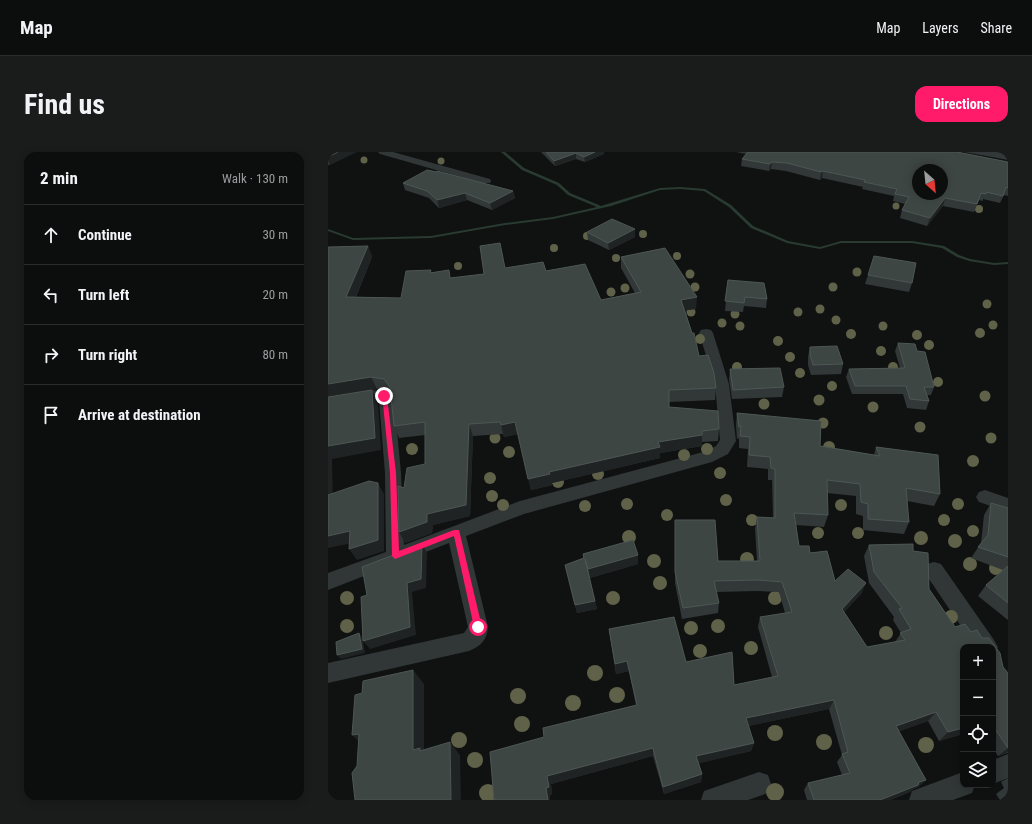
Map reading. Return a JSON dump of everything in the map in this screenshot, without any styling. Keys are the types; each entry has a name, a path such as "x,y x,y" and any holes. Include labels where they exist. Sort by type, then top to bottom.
{"street":[{"path":"383,152 486,181"},
{"path":"328,582 520,508 712,456 722,450 728,441 722,384 706,333"},
{"path":"328,403 377,395 384,396 386,398 393,473 395,556"},
{"path":"985,497 1008,505"},
{"path":"328,673 469,640 477,634 478,627 456,532"},
{"path":"934,570 984,644"},
{"path":"996,771 1008,766"},
{"path":"713,800 759,784"},
{"path":"921,800 960,785"}],"building":[{"path":"328,152 338,152 328,157"},
{"path":"546,152 595,152 584,157 576,153 554,161"},
{"path":"748,152 957,152 1008,162 1008,188 1006,187 1003,196 986,192 986,194 981,193 977,204 948,199 948,164 912,164 912,200 944,200 930,218 902,210 909,197 895,194 897,189 864,182 865,180 823,171 821,172 787,163 772,162 770,164 742,159"},
{"path":"427,170 437,171 513,191 490,203 465,193 437,200 427,191 403,183"},
{"path":"612,219 635,229 608,243 587,232"},
{"path":"500,243 505,268 543,262 546,271 585,264 601,300 641,292 621,257 665,248 697,297 681,300 692,333 694,333 699,356 708,355 714,373 716,388 669,390 669,407 718,411 719,429 702,431 702,435 658,442 660,447 549,472 550,474 528,479 515,422 501,425 500,422 469,424 466,505 427,514 427,522 399,532 398,486 404,488 407,468 425,464 425,422 394,426 390,387 384,379 371,377 328,384 328,247 368,246 346,297 401,298 406,271 431,270 430,273 449,270 450,278 484,274 480,246"},
{"path":"874,256 916,263 912,283 868,275"},
{"path":"728,280 764,283 767,299 745,297 744,303 725,301"},
{"path":"898,343 915,344 917,351 925,352 934,387 924,387 929,401 910,399 906,386 855,386 849,369 905,368"},
{"path":"837,346 843,364 813,365 810,355 810,347"},
{"path":"780,368 784,387 733,390 730,369"},
{"path":"372,390 375,438 328,446 328,397"},
{"path":"737,413 821,421 820,446 880,456 876,447 938,455 940,494 906,488 909,522 868,519 868,504 861,502 860,484 827,480 828,515 794,513 799,546 809,546 810,553 827,551 835,581 848,569 866,583 842,609 867,647 905,640 900,633 911,629 899,609 902,608 874,572 869,545 913,544 913,551 928,553 929,589 955,627 965,624 971,632 977,630 982,638 989,638 993,644 960,644 960,729 948,732 936,712 896,726 926,780 919,782 918,785 880,800 814,800 808,783 850,773 842,754 848,752 834,700 746,718 754,743 696,756 702,774 663,787 653,748 547,776 549,787 546,788 548,800 494,800 490,752 544,737 543,728 637,705 627,661 615,664 609,629 674,617 686,662 732,652 734,685 778,676 760,617 792,612 782,582 758,580 714,581 719,603 683,608 675,572 675,520 715,520 718,561 760,561 757,517 775,518 775,469 771,468 770,457 749,455 750,437 740,436 741,426 739,427"},
{"path":"369,481 378,483 378,540 349,549 350,531 328,536 328,495"},
{"path":"991,503 1008,508 1008,557 978,547 988,535"},
{"path":"633,540 638,555 588,569 585,559 595,601 575,605 565,565 584,558 583,554"},
{"path":"422,544 421,579 407,583 410,627 363,641 361,597 367,595 362,567"},
{"path":"1008,566 1008,603 986,585"},
{"path":"359,633 362,649 337,655 336,642"},
{"path":"996,648 1000,653 1003,667 1008,673 1008,748 996,730"},
{"path":"413,670 413,750 420,748 420,751 450,742 451,800 355,800 352,773 357,766 359,734 352,735 355,695 362,693 363,681"},
{"path":"1008,797 1008,800 1000,800"}],"waterway":[{"path":"503,152 523,169 558,184 569,194 601,207"},
{"path":"328,230 353,239 431,237 505,224 553,218 610,205 660,189 680,188 705,190 730,206 752,227 787,242 820,248 841,242 912,242 943,247 958,256 969,260 994,264 1008,263"}],"route":[{"path":"384,396 386,398 393,473 395,556 456,532 478,627"}]}
